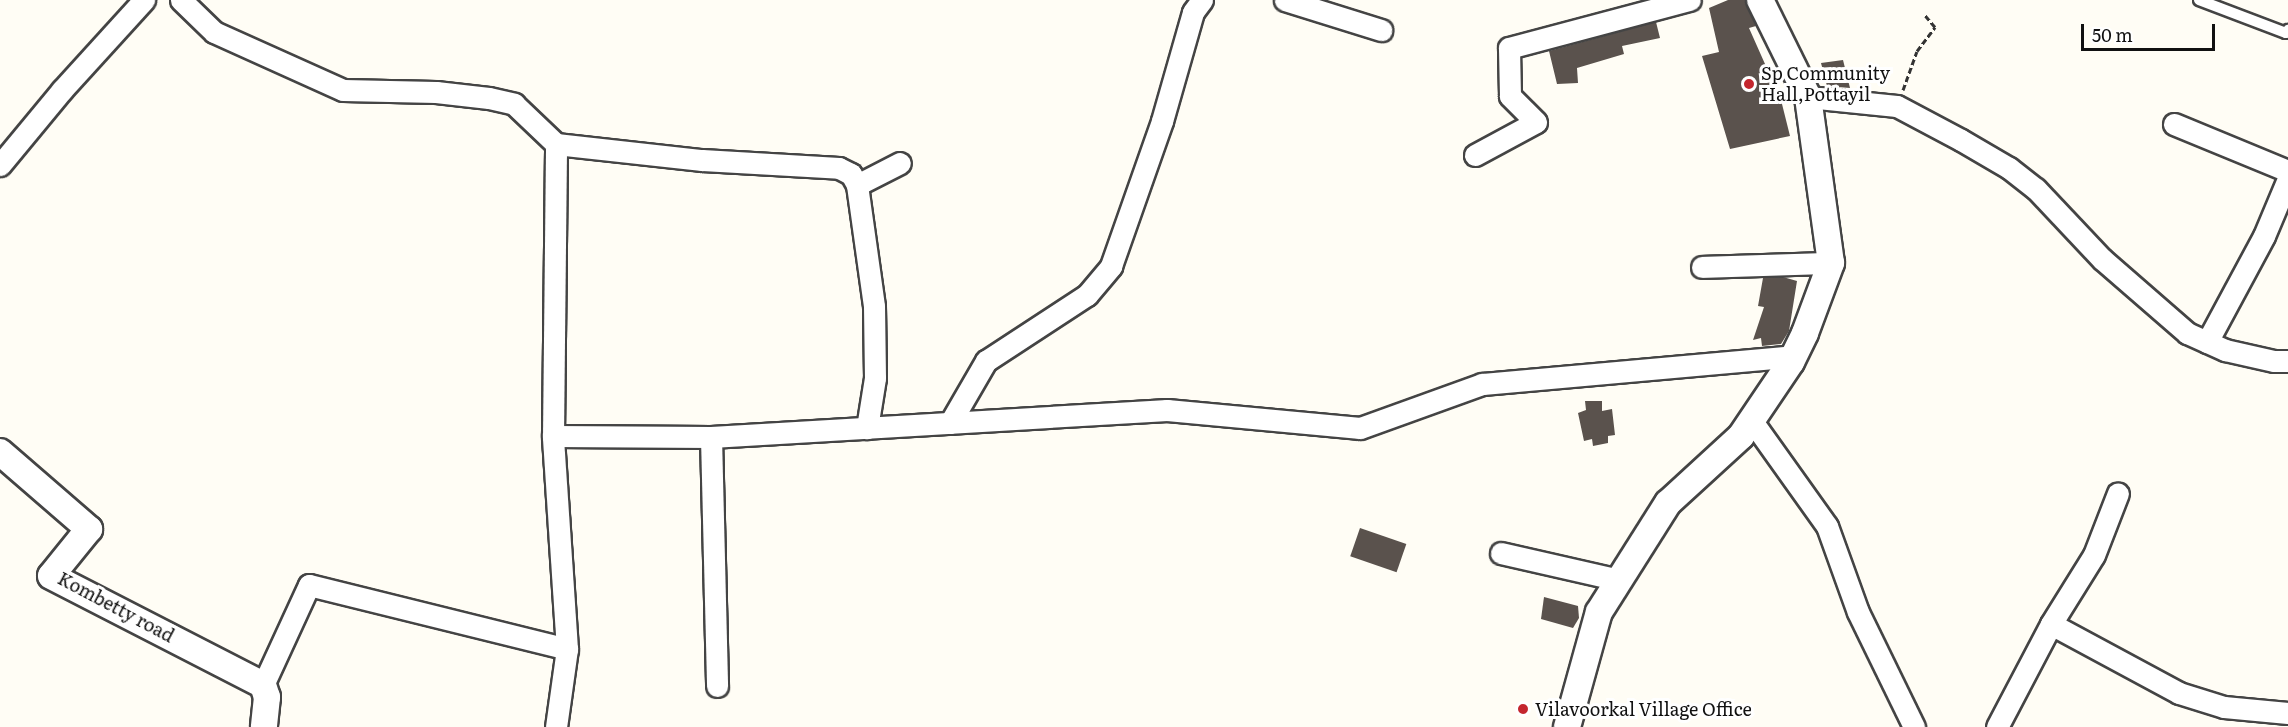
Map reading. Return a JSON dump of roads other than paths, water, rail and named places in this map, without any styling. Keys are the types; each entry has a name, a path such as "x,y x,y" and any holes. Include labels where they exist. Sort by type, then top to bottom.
{"street":[{"path":"0,165 62,90 144,0"},
{"path":"181,0 214,32 343,90 436,92 489,98 514,104 556,144 702,160 839,168 851,174 857,185 874,306 875,378 867,428"},
{"path":"950,423 986,361 1087,295 1110,266 1162,121 1193,12 1202,0"},
{"path":"1285,0 1381,30"},
{"path":"1474,155 1536,122 1510,96 1509,48 1690,0"},
{"path":"1567,727 1599,612 1668,503 1741,436 1752,421 1794,356 1831,263 1808,97 1760,0"},
{"path":"1808,97 1897,106 2010,168 2036,189 2102,259 2187,333 2225,350 2274,361 2288,361"},
{"path":"2174,124 2288,171"},
{"path":"556,144 553,436 567,649 556,727"},
{"path":"857,185 900,163"},
{"path":"2207,342 2264,236 2288,179"},
{"path":"1702,267 1831,263"},
{"path":"553,436 711,437 1167,410 1360,428 1482,384 1794,356"},
{"path":"1752,421 1827,526 1858,612 1914,727"},
{"path":"711,437 717,686"},
{"name":"Kombetty road","path":"0,452 88,529 51,576 263,685"},
{"path":"1997,727 2051,624 2094,555 2118,493"},
{"path":"1501,553 1619,580"},
{"path":"264,727 267,698 263,685 309,585 567,649"},
{"path":"2051,624 2179,693 2224,707 2288,713"}],"lane":[{"path":"2199,0 2286,33 2288,30"}],"place":[{"name":"Sp Community Hall,Pottayil","path":"1749,84"},
{"name":"Vilavoorkal Village Office","path":"1523,709"}]}
